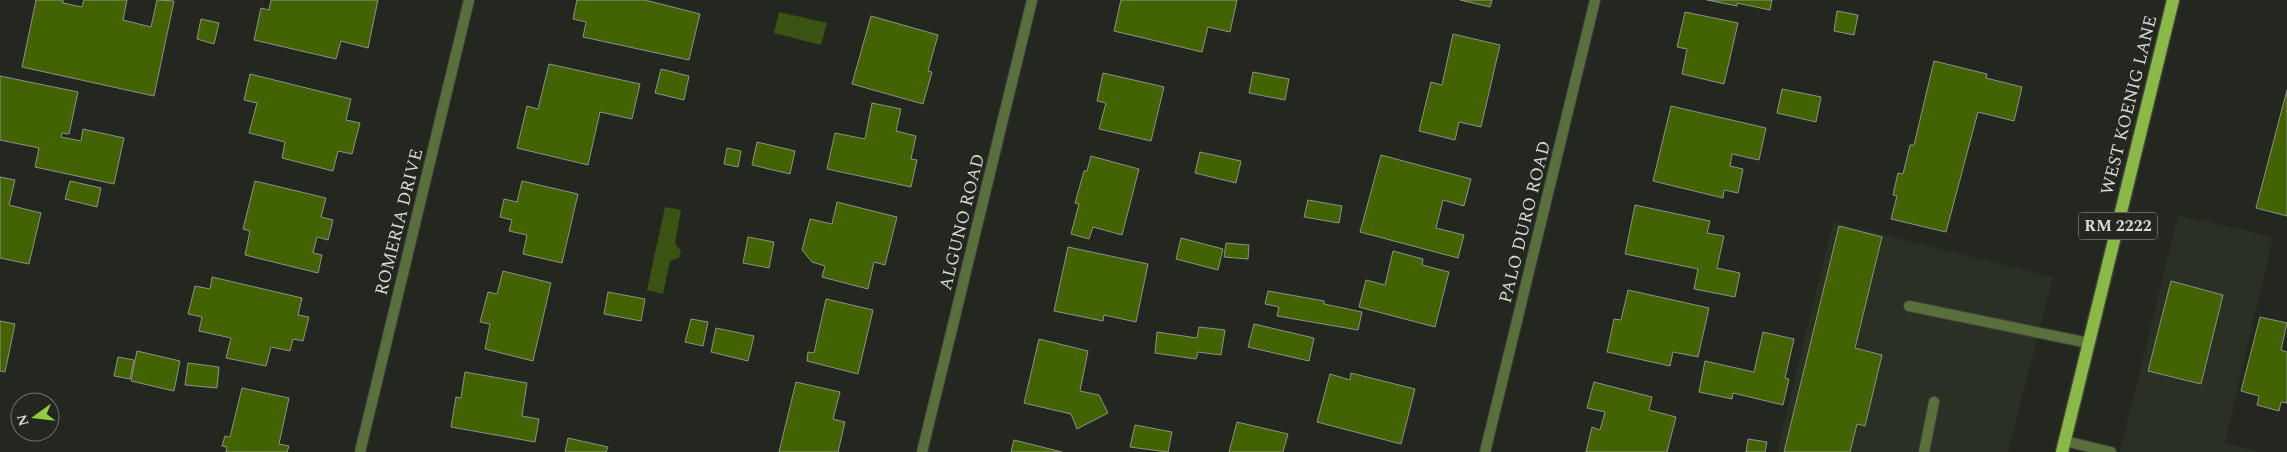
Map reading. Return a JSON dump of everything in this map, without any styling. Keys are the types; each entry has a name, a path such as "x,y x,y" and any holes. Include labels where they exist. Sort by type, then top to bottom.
{"main road":[{"name":"WEST KOENIG LANE","path":"2064,446 2173,0"}],"street":[{"name":"ROMERIA DRIVE","path":"360,452 469,0"},
{"name":"ALGUNO ROAD","path":"922,452 1032,0"},
{"name":"PALO DURO ROAD","path":"1486,452 1595,0"},
{"path":"1909,306 2089,343"},
{"path":"1924,452 1934,402"},
{"path":"2064,446 2111,452"}],"shaded area":[{"path":"779,12 827,23 821,45 774,33"},
{"path":"665,207 681,210 675,243 681,251 679,258 670,261 663,294 647,290"},
{"path":"2178,215 2273,237 2225,443 2260,452 2120,452"},
{"path":"1833,222 2053,277 2008,452 1777,452"}],"building":[{"path":"36,0 63,0 63,3 82,7 84,0 127,0 123,20 151,27 157,0 174,1 154,96 22,67"},
{"path":"271,0 378,0 368,48 341,41 336,59 254,40 261,8 269,10"},
{"path":"577,0 645,0 700,14 689,60 583,37 586,22 573,19"},
{"path":"1121,0 1237,0 1230,32 1208,27 1202,52 1114,31"},
{"path":"1460,0 1492,0 1490,7"},
{"path":"1707,0 1772,0 1770,10 1737,3 1737,6"},
{"path":"1837,11 1858,15 1854,35 1834,31"},
{"path":"1685,12 1738,23 1724,84 1682,74 1687,49 1677,47"},
{"path":"871,16 938,35 928,71 932,72 923,104 852,84"},
{"path":"201,19 219,23 214,44 197,39"},
{"path":"1453,34 1500,45 1481,127 1459,122 1455,140 1419,131 1431,82 1442,85"},
{"path":"1934,61 1987,74 1986,78 2022,87 2014,121 1978,112 1946,232 1891,219 1897,196 1893,195 1898,173 1903,174 1910,145 1914,145"},
{"path":"549,64 640,84 632,119 600,112 588,165 517,148 527,106 538,109"},
{"path":"661,69 689,76 684,100 655,93"},
{"path":"1253,72 1289,79 1285,100 1249,93"},
{"path":"1103,73 1164,87 1151,141 1099,129 1106,103 1097,101"},
{"path":"250,74 351,99 346,120 360,123 352,154 338,151 333,171 282,158 285,142 249,133 257,103 244,100"},
{"path":"0,76 78,92 69,134 62,133 61,137 81,141 83,129 124,138 114,184 35,167 39,148 0,140"},
{"path":"1782,89 1821,97 1816,122 1777,113"},
{"path":"2287,90 2287,216 2256,208"},
{"path":"872,103 901,109 896,131 916,136 911,159 917,160 911,187 827,169 835,133 865,139"},
{"path":"1671,106 1766,128 1759,160 1732,154 1730,166 1743,169 1738,193 1724,190 1723,198 1653,181"},
{"path":"757,142 795,151 790,174 752,165"},
{"path":"727,148 741,151 738,167 724,164"},
{"path":"1200,152 1241,161 1236,183 1195,173"},
{"path":"1381,155 1471,179 1464,206 1443,200 1436,228 1464,235 1458,258 1360,232"},
{"path":"1091,156 1139,169 1122,235 1093,227 1089,239 1071,234 1079,204 1075,203 1084,171 1087,171"},
{"path":"0,177 15,180 9,205 41,213 29,264 0,258"},
{"path":"70,181 101,188 97,207 65,199"},
{"path":"255,181 326,198 321,217 333,220 328,240 317,237 313,253 322,255 318,273 245,255 250,231 243,229"},
{"path":"522,181 578,194 562,263 523,254 527,235 509,231 512,220 500,217 504,199 517,202"},
{"path":"1308,200 1342,206 1339,223 1304,217"},
{"path":"837,202 897,217 885,265 874,262 868,289 822,277 825,266 812,262 802,250 810,219 832,224"},
{"path":"1635,205 1710,221 1707,233 1724,236 1717,268 1740,273 1735,297 1694,289 1698,269 1625,254"},
{"path":"1839,226 1882,237 1855,348 1882,355 1865,426 1857,424 1850,452 1784,452"},
{"path":"748,237 774,242 769,268 743,263"},
{"path":"1181,238 1223,249 1218,270 1176,259"},
{"path":"1226,243 1249,245 1248,259 1224,257"},
{"path":"1068,247 1148,264 1136,322 1104,315 1103,321 1054,311"},
{"path":"1393,251 1423,259 1422,265 1449,272 1435,327 1359,307 1366,280 1385,285"},
{"path":"503,271 551,283 533,361 485,349 490,324 480,322 488,292 497,294"},
{"path":"212,277 302,298 298,315 309,317 303,341 293,339 290,351 271,347 266,366 226,358 231,338 199,331 202,317 188,314 195,286 210,289"},
{"path":"2171,281 2223,295 2201,384 2148,371"},
{"path":"1628,290 1709,308 1698,357 1673,352 1670,366 1607,352 1614,319 1621,320"},
{"path":"1268,291 1324,301 1324,304 1362,312 1358,330 1277,316 1279,307 1265,304"},
{"path":"608,292 645,299 641,321 604,314"},
{"path":"826,299 873,310 858,374 807,361 808,352 814,353"},
{"path":"2260,317 2287,323 2281,350 2287,352 2287,403 2281,402 2279,411 2257,405 2259,396 2241,391"},
{"path":"691,319 708,322 703,346 685,342"},
{"path":"0,321 15,324 5,372 0,371"},
{"path":"1254,324 1314,338 1309,361 1248,347"},
{"path":"1199,327 1225,330 1221,355 1198,352 1196,359 1155,353 1157,332 1197,338"},
{"path":"716,328 754,336 748,361 711,352"},
{"path":"1763,332 1794,339 1785,378 1789,379 1783,405 1733,393 1732,399 1699,392 1705,361 1754,372"},
{"path":"1039,339 1088,351 1080,391 1099,395 1108,413 1077,429 1071,414 1024,403"},
{"path":"137,351 180,361 174,391 131,381"},
{"path":"118,357 134,360 130,379 114,376"},
{"path":"188,363 219,367 217,388 185,385"},
{"path":"465,372 527,383 522,416 539,419 535,442 451,427 456,397 461,398"},
{"path":"1351,373 1415,389 1401,444 1317,422 1330,374 1350,380"},
{"path":"796,382 840,392 833,419 845,422 838,452 779,452"},
{"path":"1594,382 1652,397 1649,410 1676,417 1667,452 1586,452 1592,427 1600,430 1605,412 1587,408"},
{"path":"242,388 289,398 279,444 289,446 287,452 226,452 227,447 222,446 225,436 230,437"},
{"path":"1237,422 1288,434 1283,452 1229,452"},
{"path":"1135,425 1172,432 1168,452 1130,447"},
{"path":"568,438 608,447 606,452 565,452"},
{"path":"1748,439 1767,442 1765,452 1746,452"},
{"path":"1014,440 1062,452 1011,452"}]}
